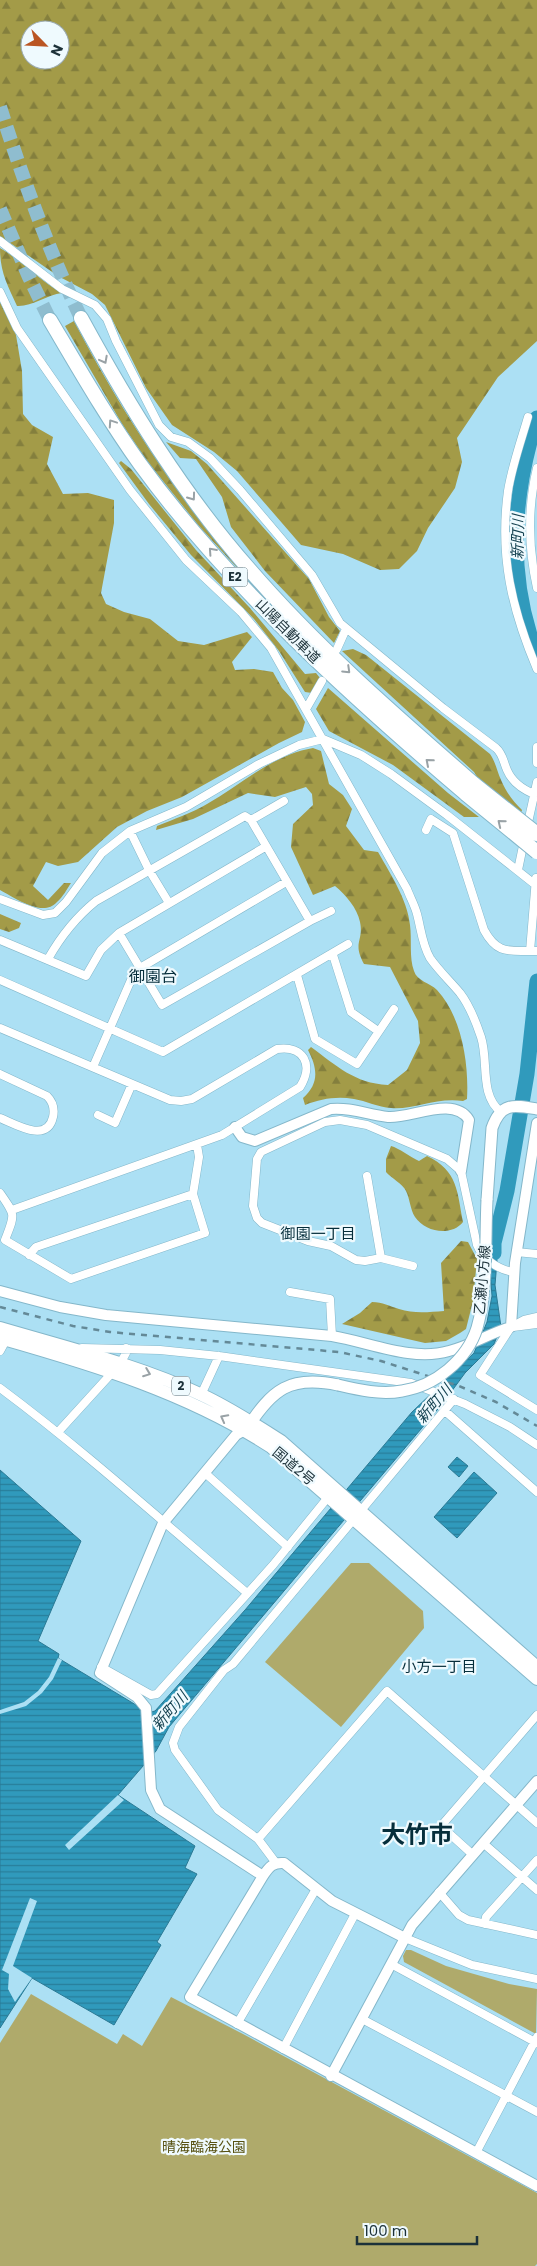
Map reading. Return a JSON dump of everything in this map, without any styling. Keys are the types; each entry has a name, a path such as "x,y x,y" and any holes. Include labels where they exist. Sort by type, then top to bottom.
{"highway":[{"name":"山陽自動車道","path":"81,318 111,372 172,470 248,569 280,604 350,673 537,852"},
{"name":"山陽自動車道","path":"50,320 102,408 140,465 185,520 270,613 357,698 470,789 537,834"},
{"name":"国道2号","path":"1,1339 72,1349 281,1441 333,1496 537,1666"},
{"name":"国道2号","path":"1,1339 117,1368 202,1395 248,1426"},
{"name":"国道2号","path":"356,1514 537,1679"}],"main road":[{"path":"501,1112 504,1108 513,1106 536,1109"},
{"name":"乙瀬小方線","path":"248,1426 276,1393 290,1384 310,1381 362,1391 402,1392 423,1385 439,1376 464,1353 472,1341 482,1308 492,1128 501,1112"}],"street":[{"path":"0,241 62,289 95,305 107,319 116,341 159,425 171,437 188,442 210,458 240,490 312,575 331,610 346,629 496,748 501,753 507,770 514,781 522,788 534,794"},
{"path":"0,292 17,328 130,490 186,560 240,612 272,648 407,889 417,912 421,937 429,956 442,974 460,993 474,1017 482,1040 488,1097 494,1107 501,1112"},
{"path":"528,417 508,491 505,537 507,573 516,614 537,669"},
{"path":"537,468 529,518 530,545 537,588"},
{"path":"337,648 346,629"},
{"path":"306,709 322,681"},
{"path":"0,899 43,915 55,913 66,902 102,853 130,831 186,807 267,760 299,746 323,739 362,755 391,774 536,883 533,951 500,949 490,942 484,930 453,834 431,819 426,830"},
{"path":"537,747 537,764"},
{"path":"518,870 537,782"},
{"path":"251,820 284,801"},
{"path":"48,959 61,936 78,916 96,901 245,816 251,820 265,847 310,920"},
{"path":"130,831 149,870 169,903"},
{"path":"0,940 86,976 101,950 119,934 265,847"},
{"path":"93,1067 132,980 140,968 286,882"},
{"path":"119,934 162,1006 310,920 331,911"},
{"path":"0,980 163,1052 333,955 348,944"},
{"path":"333,955 351,1012 378,1031"},
{"path":"297,975 315,1038 357,1064 394,1009"},
{"path":"0,1028 170,1100 192,1099 277,1049 295,1050 303,1056 307,1065 306,1077 300,1087 235,1127 197,1145 12,1210"},
{"path":"0,1074 47,1096 52,1102 54,1112 52,1122 46,1128 39,1131 32,1131 0,1118"},
{"path":"98,1115 115,1123 132,1084"},
{"path":"235,1127 242,1138 254,1141 330,1108 359,1110 389,1117 441,1109 452,1109 466,1114 469,1120 461,1171 477,1245 482,1256 511,1271"},
{"path":"413,1266 381,1258 365,1261 356,1260 331,1246 308,1241 262,1224 257,1218 253,1206 257,1159 261,1152 325,1122 340,1120 367,1125 389,1134 447,1159 461,1171"},
{"path":"537,1126 516,1252 511,1271 507,1328 480,1375 537,1410"},
{"path":"0,1193 12,1210 14,1217 5,1240 71,1279 205,1233 193,1194 199,1158 197,1145"},
{"path":"367,1176 381,1258"},
{"path":"29,1255 36,1247 193,1194"},
{"path":"516,1252 537,1254"},
{"path":"0,1291 60,1307 106,1315 332,1336 358,1340 414,1354 451,1351 537,1316"},
{"path":"290,1292 330,1299 332,1336"},
{"path":"507,1328 537,1324"},
{"path":"72,1349 126,1348 219,1356 388,1379 427,1387 510,1427 537,1445"},
{"path":"58,1431 117,1368 126,1354 126,1348"},
{"path":"202,1395 219,1356"},
{"path":"0,1388 58,1431 162,1523 247,1593"},
{"path":"276,1863 258,1839 218,1810 175,1750 174,1737 179,1727 224,1670 233,1664 356,1514 445,1411 452,1398"},
{"path":"445,1411 537,1492"},
{"path":"248,1426 236,1435 162,1523 100,1673 140,1700 148,1715 151,1790 155,1803 168,1814 263,1876"},
{"path":"205,1473 288,1547"},
{"path":"101,1667 151,1695 157,1694 333,1496"},
{"path":"258,1839 387,1691 537,1823"},
{"path":"472,1854 440,1826 537,1715"},
{"path":"332,2076 412,1925 537,1781"},
{"path":"483,1842 537,1890"},
{"path":"485,1924 486,1917 537,1860"},
{"path":"537,1979 472,1965 405,1938 332,1901 284,1863 276,1863 270,1866 263,1876 190,1997 537,2186"},
{"path":"237,2024 316,1889"},
{"path":"439,1892 459,1915 468,1920 537,1935"},
{"path":"283,2049 355,1914"},
{"path":"391,1964 536,2041 476,2152"},
{"path":"362,2018 537,2112"}],"green space":[{"path":"0,0 537,0 537,341 498,377 457,438 462,462 455,488 428,528 417,551 399,569 380,570 343,554 301,545 237,471 214,452 172,425 146,388 105,305 92,294 58,276 0,236"},
{"path":"0,248 62,293 28,305 17,306 3,271"},
{"path":"0,302 16,335 22,371 23,414 32,425 53,437 47,464 63,494 88,493 114,500 114,523 101,593 106,604 124,612 150,619 178,641 204,645 247,632 252,637 232,662 235,670 254,669 273,672 282,688 293,700 305,722 302,732 182,797 147,811 117,827 78,862 58,866 46,862 33,886 48,900 64,883 71,883 59,900 51,906 44,908 21,902 0,890"},
{"path":"74,321 110,386 149,449 258,591 199,526 147,461 122,424 65,326"},
{"path":"166,442 191,451 207,464 309,579 329,617 340,631 334,643 265,571 231,527 222,497 196,459 180,458"},
{"path":"121,461 131,469 196,550 250,608 305,674 316,673 320,678 312,693 305,692 279,651 254,619 191,555 149,504 119,463"},
{"path":"353,649 366,655 490,754 505,788 522,810 521,813 477,777 474,772 342,651"},
{"path":"328,688 448,793 479,817 464,817 393,765 329,731 316,709"},
{"path":"313,748 321,751 329,784 343,795 352,809 346,826 364,850 378,852 402,897 410,925 412,966 416,974 421,980 437,990 453,1014 462,1042 467,1071 467,1099 463,1101 453,1100 391,1108 354,1099 335,1098 305,1105 303,1098 312,1087 315,1076 314,1064 308,1050 311,1047 338,1067 356,1077 376,1084 388,1085 407,1070 420,1043 418,1021 390,967 364,964 359,951 360,922 354,907 335,886 313,895 291,847 293,824 313,805 312,794 306,787 275,797 248,793 193,819 156,830 157,826 207,804 258,771 284,757"},
{"path":"0,914 21,923 19,928 9,932 0,929"},
{"path":"391,1146 419,1161 427,1156 445,1168 457,1191 463,1222 458,1227 452,1230 438,1231 419,1222 412,1211 404,1188 386,1172 386,1159"},
{"path":"461,1241 468,1242 477,1259 473,1301 466,1329 446,1341 425,1343 342,1324 360,1313 372,1302 383,1303 410,1312 444,1311 441,1263"},
{"path":"351,1563 369,1563 423,1611 424,1628 341,1727 265,1662"},
{"path":"406,1950 411,1950 446,1966 509,1984 537,1989 536,2034 404,1962 403,1956"},
{"name":"晴海臨海公園","path":"31,1994 117,2044 123,2034 142,2046 171,1997 243,2034 537,2193 537,2264 535,2266 0,2266 0,2043"}],"water":[{"path":"496,1234 494,1249 497,1261 495,1285 501,1327 494,1344 465,1373 443,1403 169,1727 156,1751 118,1795 195,1846 185,1868 197,1874 157,1942 161,1945 114,2025 32,1978 0,2028 0,1470 81,1541 38,1641 59,1654 58,1658 136,1705 144,1714 155,1711 245,1610 412,1412 474,1353 487,1322 492,1296 490,1270 492,1244"},
{"path":"457,1457 468,1466 459,1477 448,1467"},
{"path":"474,1472 497,1493 457,1538 434,1517"}],"pier":[{"path":"58,1658 62,1660 53,1679 42,1693 26,1706 0,1714 0,1710 24,1702 38,1691 49,1677"},
{"path":"118,1795 124,1800 69,1850 65,1845"},
{"path":"30,1898 37,1901 13,1966 32,1978 15,2002 8,1989 9,1974 2,1970"}],"waterway":[{"name":"新町川","path":"537,418 522,477 516,537 517,567 521,596 527,626 537,655"},
{"name":"新町川","path":"494,1253 494,1243 507,1191 527,1074 537,981"}],"tunnel":[{"path":"0,107 37,214 81,318"},
{"path":"0,209 50,320"}],"railway":[{"path":"0,1307 73,1326 110,1332 339,1352 381,1361 459,1386 496,1402 537,1426"}],"district":[{"name":"御園台","path":"153,976"},
{"name":"御園一丁目","path":"318,1234"},
{"name":"小方一丁目","path":"439,1667"},
{"name":"大竹市","path":"417,1835"}]}
